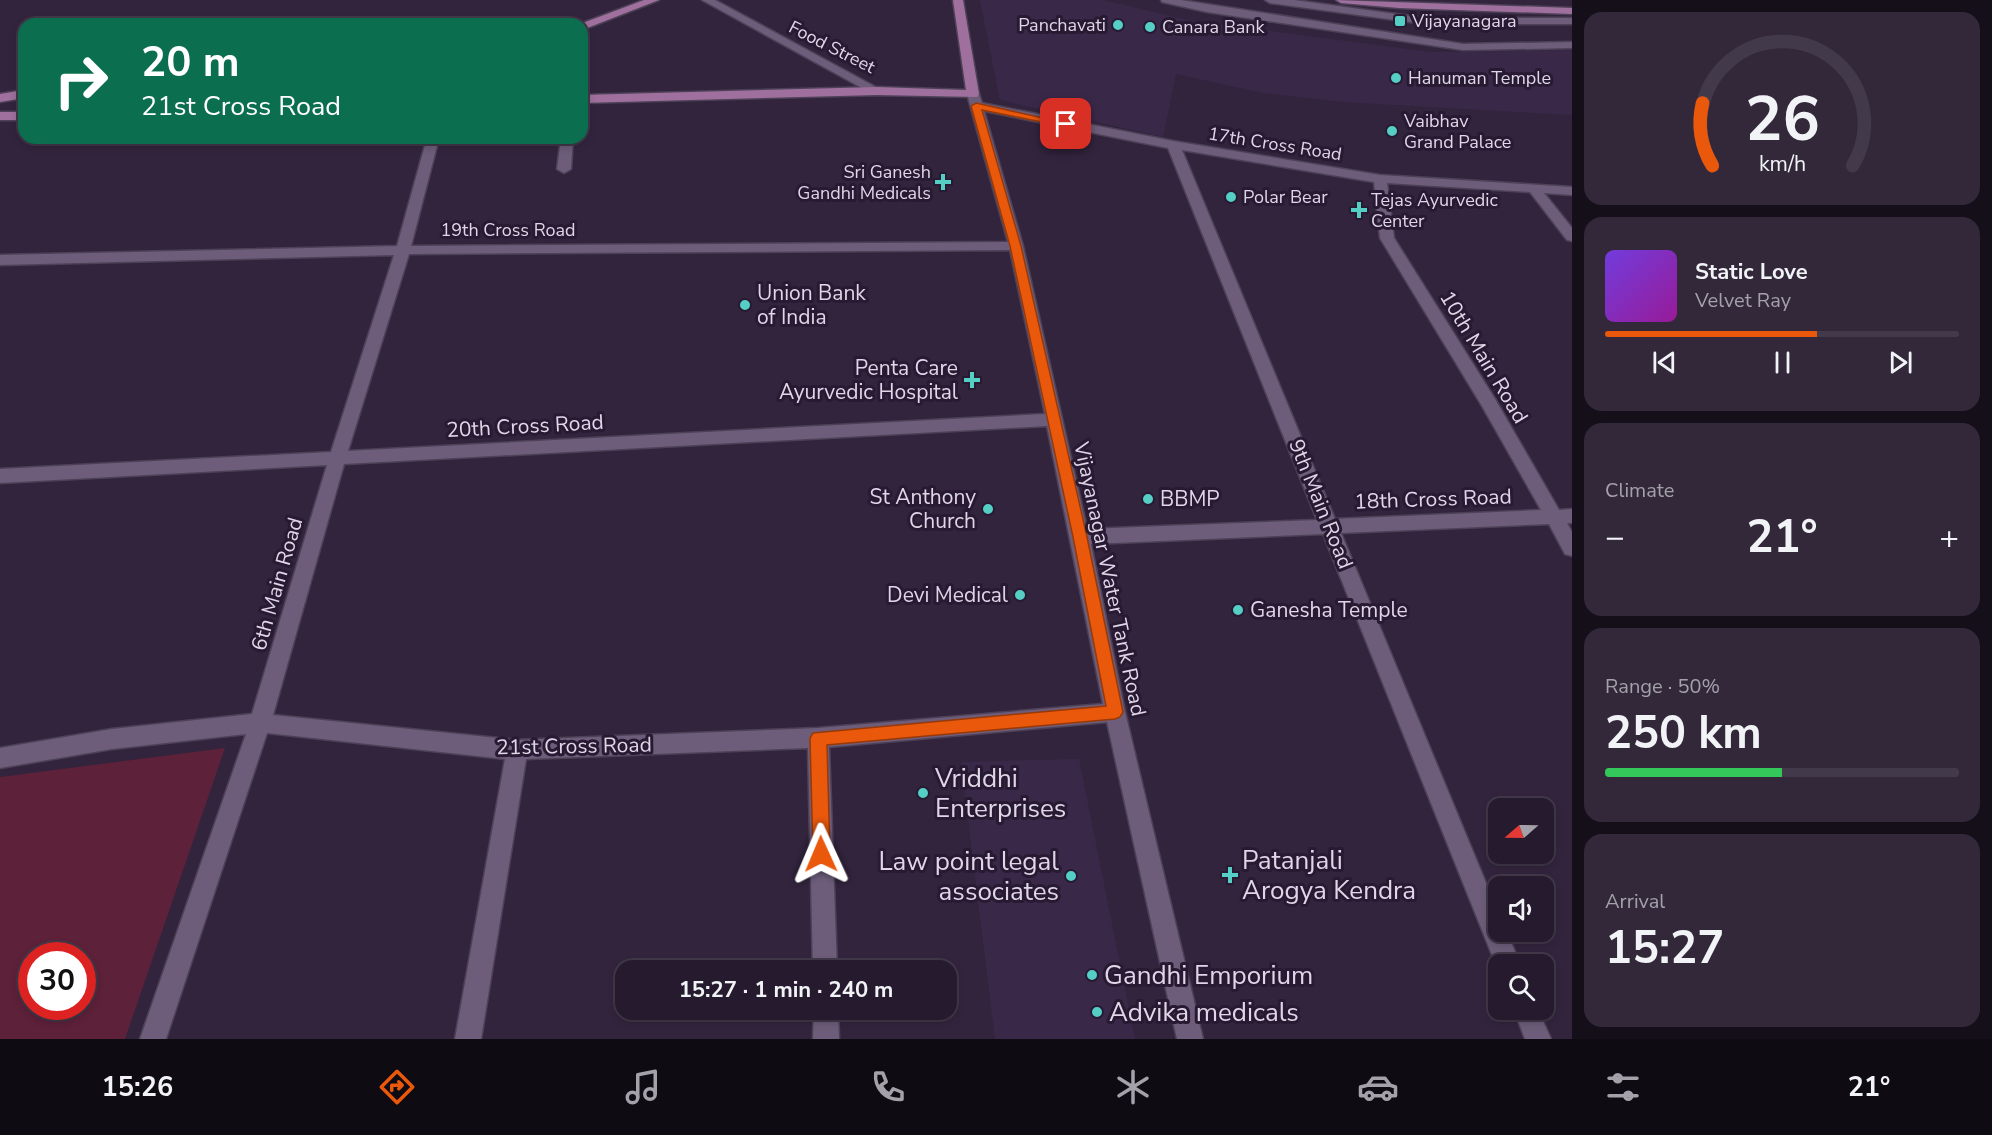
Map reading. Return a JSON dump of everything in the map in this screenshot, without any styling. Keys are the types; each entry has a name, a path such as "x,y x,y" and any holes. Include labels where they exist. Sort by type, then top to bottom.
{"main road":[{"path":"588,25 654,0"},
{"path":"588,99 877,91 975,100 958,0"},
{"path":"1341,0 1572,11"},
{"path":"0,98 18,95"},
{"path":"0,116 18,116"}],"street":[{"name":"Food Street","path":"706,0 877,91"},
{"path":"1166,0 1208,9 1463,47 1572,45"},
{"path":"1270,0 1425,21 1572,21"},
{"name":"17th Cross Road","path":"975,100 1173,145 1380,179 1572,191"},
{"name":"Vijayanagar Water Tank Road","path":"975,100 1016,246 1080,537 1115,712 1190,1039"},
{"name":"6th Main Road","path":"153,1039 260,723 337,459 403,250 431,144"},
{"path":"564,169 566,144"},
{"name":"9th Main Road","path":"1173,145 1504,954"},
{"name":"10th Main Road","path":"1380,179 1388,238 1489,403 1572,549"},
{"path":"1534,189 1572,237"},
{"name":"19th Cross Road","path":"0,260 403,250 1016,246"},
{"name":"20th Cross Road","path":"0,476 1053,420"},
{"name":"18th Cross Road","path":"1080,537 1572,516"},
{"name":"21st Cross Road","path":"0,758 112,739 260,723 517,750 818,738 1115,712"},
{"path":"818,738 825,960"},
{"path":"468,1039 517,750"},
{"path":"826,1020 826,1039"},
{"path":"1530,1020 1538,1039"}],"shaded area":[{"path":"980,0 1103,0 1187,20 1430,52 1572,50 1572,115 1344,102 1263,93 1176,74 1163,137 1000,100"},
{"path":"225,748 125,1039 0,1039 0,777"},
{"path":"1079,759 1135,1039 995,1039 961,762"}],"place":[{"name":"Vijayanagara","path":"1400,21"},
{"name":"Panchavati","path":"1118,25"},
{"name":"Canara Bank","path":"1150,27"},
{"name":"Hanuman Temple","path":"1396,78"},
{"name":"Vaibhav Grand Palace","path":"1392,131"},
{"name":"Sri Ganesh Gandhi Medicals","path":"943,182"},
{"name":"Polar Bear","path":"1231,197"},
{"name":"Tejas Ayurvedic Center","path":"1359,210"},
{"name":"Union Bank of India","path":"745,305"},
{"name":"Penta Care Ayurvedic Hospital","path":"972,380"},
{"name":"BBMP","path":"1148,499"},
{"name":"St Anthony Church","path":"988,509"},
{"name":"Devi Medical","path":"1020,595"},
{"name":"Ganesha Temple","path":"1238,610"},
{"name":"Vriddhi Enterprises","path":"923,793"},
{"name":"Patanjali Arogya Kendra","path":"1230,875"},
{"name":"Law point legal associates","path":"1071,876"},
{"name":"Gandhi Emporium","path":"1092,975"},
{"name":"Advika medicals","path":"1097,1012"}],"route":[{"path":"821,854 818,738 1115,712 1080,537 1016,246 976,106 1066,124"}]}
